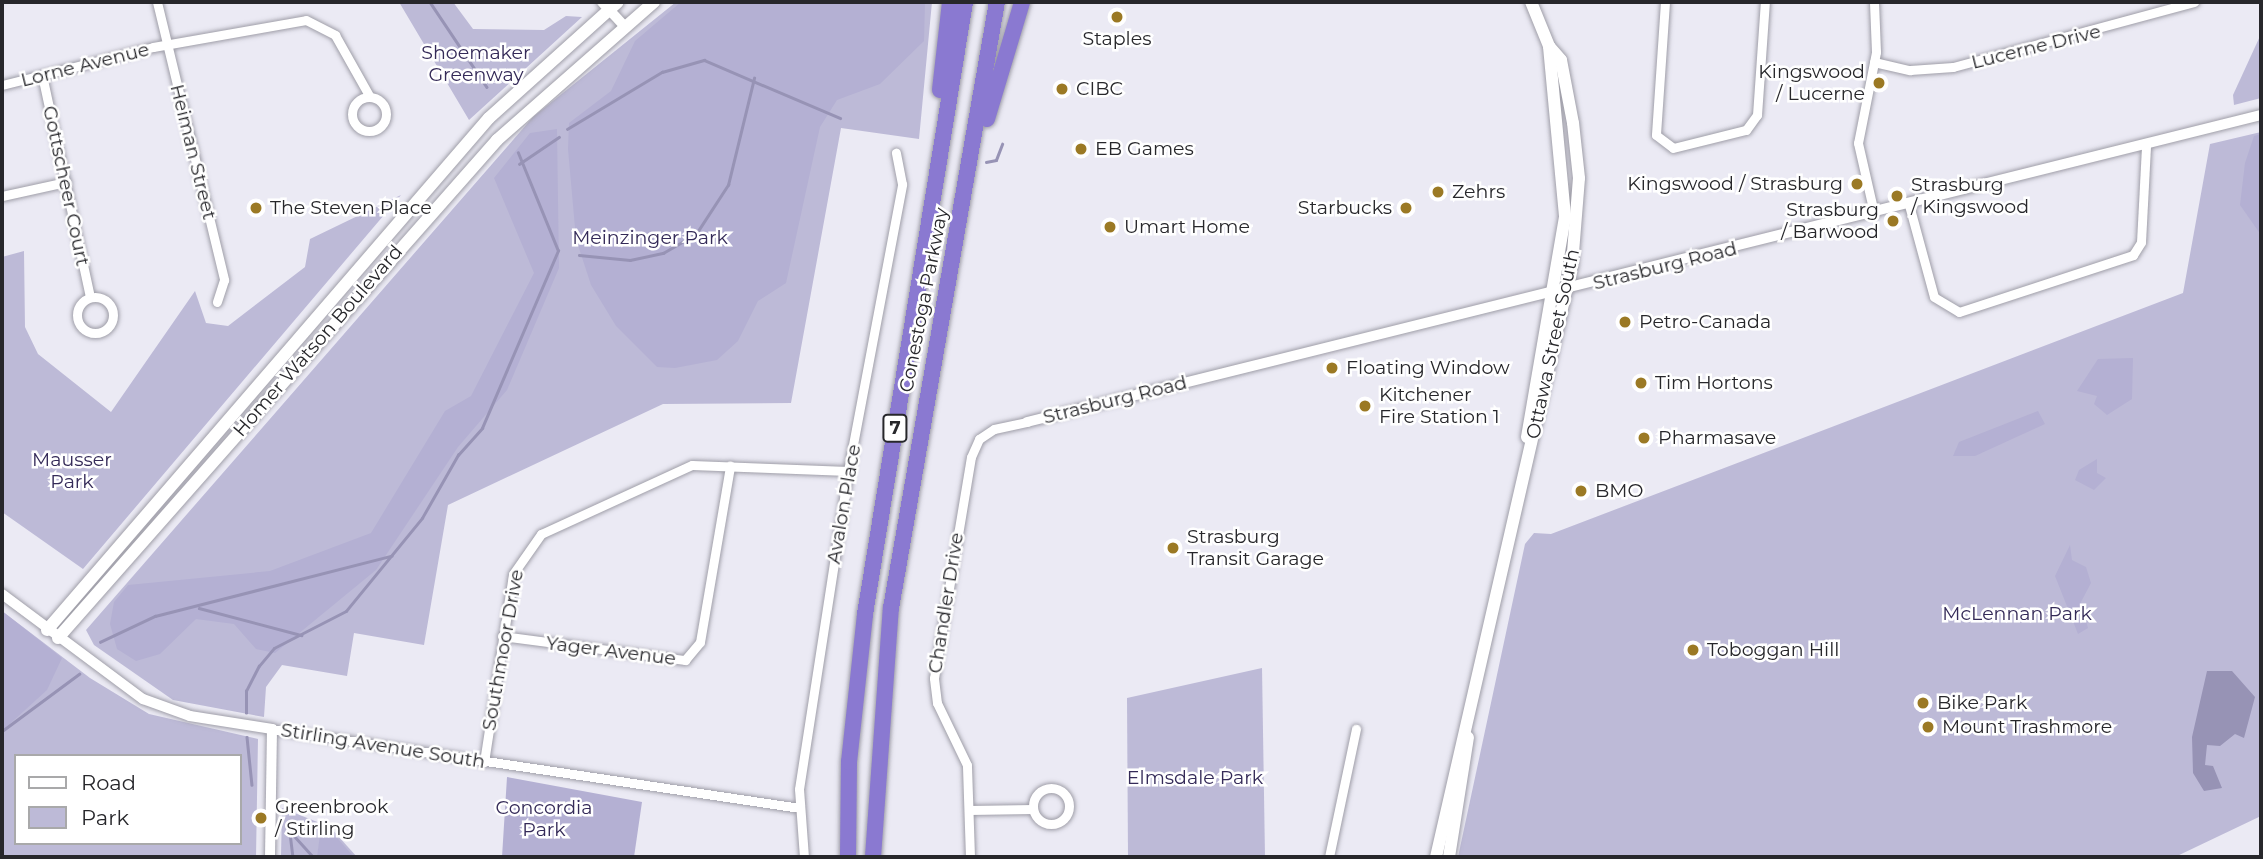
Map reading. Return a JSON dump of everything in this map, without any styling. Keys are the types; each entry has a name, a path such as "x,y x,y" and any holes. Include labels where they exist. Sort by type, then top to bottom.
{"highway":[{"path":"937,165 950,2"},
{"name":"Conestoga Parkway","path":"848,857 849,762 865,614 965,2"},
{"name":"Conestoga Parkway","path":"873,857 891,608 997,2"},
{"path":"964,202 1021,2"}],"main road":[{"name":"Homer Watson Boulevard","path":"53,634 497,140 654,2"},
{"name":"Ottawa Street South","path":"1436,857 1566,291 1579,178 1567,82 1531,2"},
{"name":"Homer Watson Boulevard","path":"53,634 489,118 609,4"},
{"name":"Ottawa Street South","path":"1522,480 1565,216 1549,46"},
{"name":"Ottawa Street South","path":"1449,857 1468,764 1468,727"}],"street":[{"name":"Heiman Street","path":"157,2 224,280 217,302"},
{"path":"1665,2 1656,135 1673,148 1746,130 1757,115 1765,2"},
{"path":"1874,2 1874,62 1858,143 1874,214"},
{"name":"Lucerne Drive","path":"1874,62 1910,70 1953,67 2194,2"},
{"path":"609,4 624,26"},
{"name":"Lorne Avenue","path":"2,85 167,47 306,20 335,35 370,97"},
{"name":"Gottscheer Court","path":"42,75 90,297"},
{"name":"Strasburg Road","path":"1027,422 1566,291 2261,115"},
{"path":"1909,205 1934,297 1943,308 1959,312 2133,255 2141,242 2146,145"},
{"name":"Avalon Place","path":"804,857 800,808 848,471 902,184 896,153"},
{"path":"2,196 66,182"},
{"name":"Gottscheer Court","path":"90,297 106,301 113,314 108,327 96,333 77,319 80,304 90,297"},
{"name":"Chandler Drive","path":"970,857 966,758 934,690 947,584 979,439 1027,422"},
{"name":"Southmoor Drive","path":"484,762 513,574 541,534 675,470 730,466 848,471"},
{"name":"Yager Avenue","path":"502,636 685,660 699,642 730,466"},
{"name":"Stirling Avenue South","path":"2,594 53,634 158,705 272,729 800,808"},
{"path":"270,857 272,729"},
{"path":"1329,857 1356,729"},
{"path":"1046,788 1062,791 1069,803 1055,824 1044,823 1033,808 1046,788"},
{"path":"969,810 1033,808"}],"green space":[{"name":"Shoemaker Greenway","path":"399,2 453,2 473,29 544,30 566,16 582,17 469,120"},
{"name":"Meinzinger Park","path":"676,2 932,2 919,139 841,128 791,403 663,404 448,505 424,645 354,633 347,676 282,665 266,687 264,717 173,700 94,645 86,630 533,117"},
{"path":"681,2 925,2 924,41 880,84 837,100 820,127 786,283 758,301 738,341 717,360 675,368 657,367 616,326 591,285 576,239 568,149 569,123 611,91 635,41"},
{"path":"2261,34 2261,98 2234,105 2233,95"},
{"path":"557,129 559,268 507,390 458,447 376,570 275,653 256,649 234,624 196,619 160,654 136,661 117,649 110,624 114,602 128,585 270,571 371,533 445,411 471,396 534,273 494,178 530,133"},
{"name":"McLennan Park","path":"2261,132 2261,816 2175,857 1458,857 1525,544 1534,533 1551,534 2183,293 2210,144"},
{"path":"2261,134 2261,235 2240,205 2245,163 2254,136"},
{"name":"Mausser Park","path":"401,195 83,569 2,512 2,257 24,251 25,327 38,354 111,412 195,291 206,323 228,326 305,267 310,239"},
{"path":"2133,358 2132,399 2107,415 2094,404 2097,396 2077,391 2098,359"},
{"path":"2038,411 2045,424 1975,456 1953,456 1959,442"},
{"path":"2097,459 2097,473 2106,478 2094,490 2075,480 2079,470"},
{"path":"2070,545 2072,560 2086,567 2091,583 2081,602 2088,628 2078,634 2055,576"},
{"path":"2,611 90,678 149,714 258,739 256,857 2,857"},
{"path":"2,611 62,658 47,690 2,731"},
{"name":"Elmsdale Park","path":"1262,668 1265,857 1128,857 1127,698"},
{"name":"Concordia Park","path":"507,777 642,802 634,857 502,857"},
{"path":"282,808 330,827 357,857 281,857"},
{"path":"332,832 354,857 317,857 320,835"}],"shaded area":[{"path":"2207,671 2232,671 2255,697 2244,738 2235,734 2220,746 2207,745 2205,765 2213,766 2222,788 2204,791 2193,773 2192,737"}],"waterway":[{"path":"430,2 487,87"},
{"path":"567,129 662,72 704,60 840,118"},
{"path":"579,255 630,260 663,253 696,234 728,185 754,78"},
{"path":"519,164 559,137"},
{"path":"986,162 996,160 1002,144"},
{"path":"246,713 246,691 259,666 274,648 346,611 422,518 458,455 482,428 558,251 518,153"},
{"path":"100,642 155,616 391,556"},
{"path":"199,608 301,635"},
{"path":"2,731 79,674"},
{"path":"247,737 252,785"},
{"path":"289,830 313,857"},
{"path":"290,833 293,857"}],"place":[{"name":"Staples","path":"1117,17"},
{"name":"Kingswood / Lucerne","path":"1879,83"},
{"name":"CIBC","path":"1062,89"},
{"name":"EB Games","path":"1081,149"},
{"name":"Kingswood / Strasburg","path":"1857,184"},
{"name":"Zehrs","path":"1438,192"},
{"name":"Strasburg / Kingswood","path":"1897,196"},
{"name":"The Steven Place","path":"256,208"},
{"name":"Starbucks","path":"1406,208"},
{"name":"Strasburg / Barwood","path":"1893,221"},
{"name":"Umart Home","path":"1110,227"},
{"name":"Petro-Canada","path":"1625,322"},
{"name":"Floating Window","path":"1332,368"},
{"name":"Tim Hortons","path":"1641,383"},
{"name":"Kitchener Fire Station 1","path":"1365,406"},
{"name":"Pharmasave","path":"1644,438"},
{"name":"BMO","path":"1581,491"},
{"name":"Strasburg Transit Garage","path":"1173,548"},
{"name":"Toboggan Hill","path":"1693,650"},
{"name":"Bike Park","path":"1923,703"},
{"name":"Mount Trashmore","path":"1928,727"},
{"name":"Greenbrook / Stirling","path":"261,818"}]}
